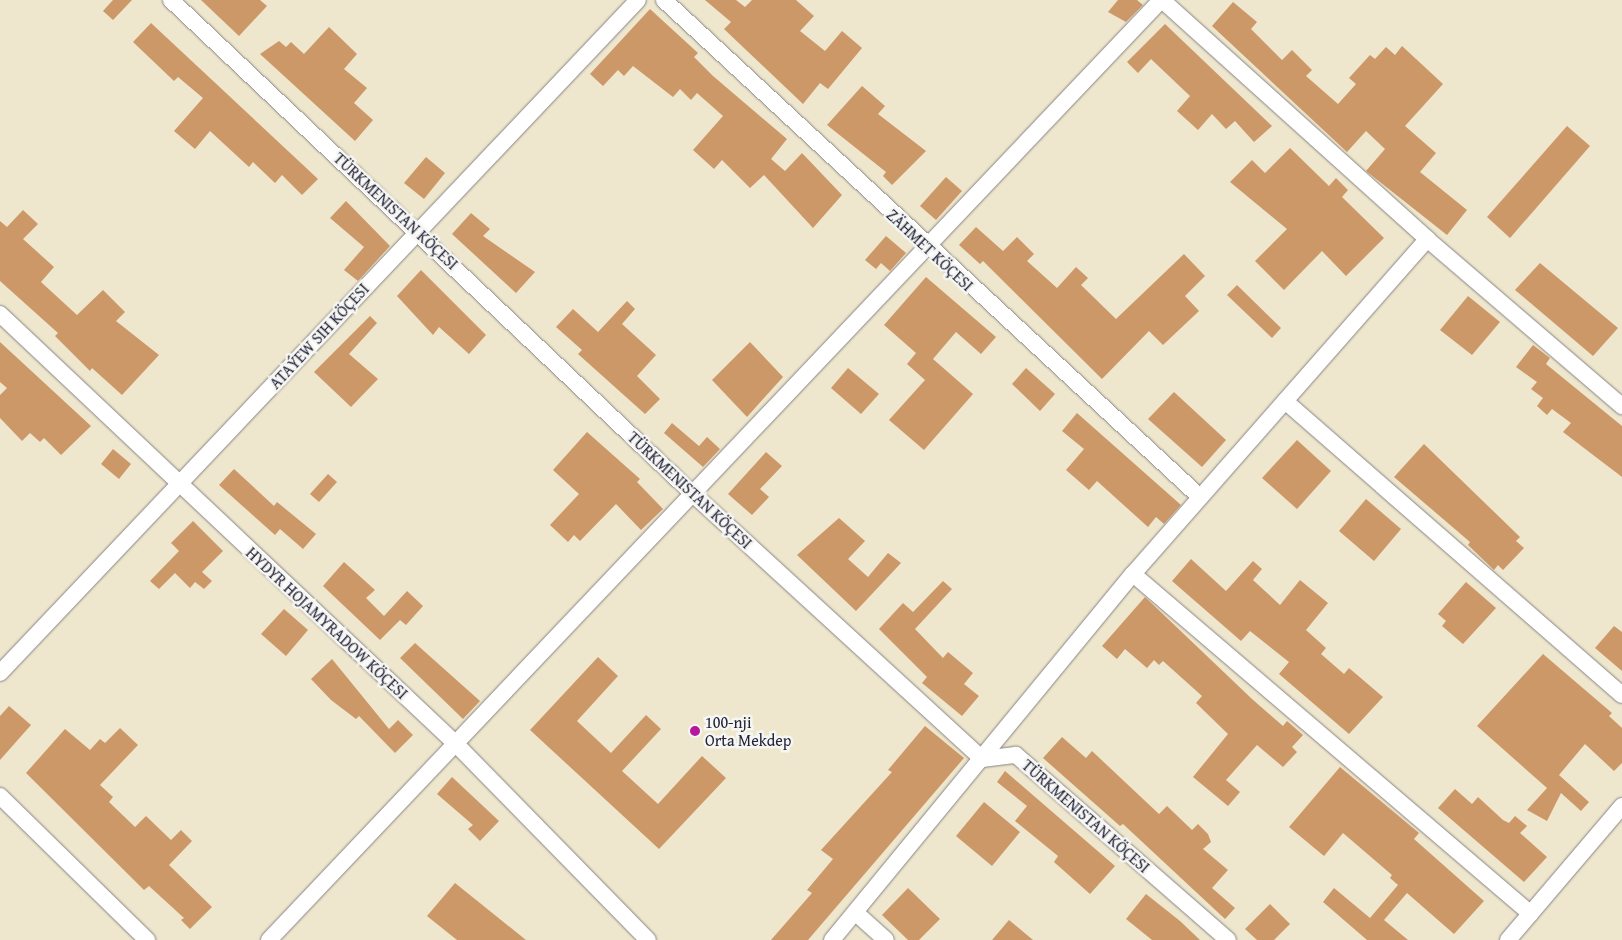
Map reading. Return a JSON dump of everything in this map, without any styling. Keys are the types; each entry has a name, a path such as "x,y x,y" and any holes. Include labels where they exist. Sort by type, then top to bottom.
{"street":[{"name":"TÜRKMENISTAN KÖÇESI","path":"171,0 692,493 982,759 1016,755 1228,940"},
{"name":"ATAÝEW SIH KÖÇESI","path":"0,673 638,0"},
{"name":"ZÄHMET KÖÇESI","path":"664,0 924,246 1200,497"},
{"path":"269,940 924,246 1161,0 1427,239 1622,406"},
{"path":"832,940 1133,574 1427,239"},
{"name":"HYDYR HOJAMYRADOW KÖÇESI","path":"0,314 456,744 648,940"},
{"path":"1285,401 1622,695"},
{"path":"1133,574 1531,914"},
{"path":"0,796 147,940"},
{"path":"1508,940 1622,806"},
{"path":"856,913 886,940"}],"building":[{"path":"113,0 132,0 113,20 103,11"},
{"path":"201,0 260,0 267,6 239,36"},
{"path":"705,0 736,0 745,7 752,0 796,0 814,16 800,31 825,51 842,31 862,48 828,89 820,83 803,104 724,29 731,22"},
{"path":"1118,0 1137,0 1143,5 1126,22 1108,12"},
{"path":"1233,2 1257,22 1251,29 1282,60 1292,50 1312,70 1306,76 1338,104 1356,84 1349,78 1370,55 1375,59 1386,47 1395,55 1402,46 1443,84 1405,126 1436,153 1420,172 1467,210 1447,235 1366,171 1385,149 1366,131 1347,152 1212,26"},
{"path":"650,9 698,53 694,57 713,76 787,139 771,159 785,171 802,153 842,195 813,228 764,175 750,188 722,160 714,169 693,150 723,116 697,93 691,100 680,89 673,97 633,66 624,76 618,70 603,86 590,74"},
{"path":"151,23 318,179 302,195 282,175 275,183 253,162 249,167 210,131 195,149 174,131 203,98 178,77 174,81 133,42"},
{"path":"1165,24 1272,126 1254,142 1235,121 1226,129 1212,114 1198,130 1177,111 1190,96 1151,59 1138,73 1127,62"},
{"path":"329,27 357,54 344,69 367,88 354,103 373,120 355,141 260,54 279,41 286,47 291,42 304,54"},
{"path":"862,86 885,106 878,114 926,151 892,185 883,176 886,172 827,125"},
{"path":"1567,126 1590,146 1510,238 1487,217"},
{"path":"1290,148 1329,186 1336,178 1348,190 1342,197 1384,238 1346,276 1322,251 1284,290 1255,261 1287,229 1230,182 1252,160 1265,173"},
{"path":"426,157 445,173 424,199 404,183"},
{"path":"946,177 962,191 936,220 920,206"},
{"path":"346,201 390,246 358,281 344,270 364,247 330,218"},
{"path":"23,210 38,224 23,239 54,267 41,282 77,315 103,290 125,312 116,321 159,355 122,395 92,368 90,371 55,336 58,333 0,281 0,221 7,227"},
{"path":"471,213 490,229 483,236 535,272 516,293 452,234"},
{"path":"976,227 1003,251 1017,237 1034,254 1027,261 1057,288 1076,267 1088,278 1081,285 1116,319 1184,254 1205,276 1185,296 1199,311 1163,345 1149,331 1102,379 983,261 980,264 959,245"},
{"path":"886,236 906,253 890,271 881,263 876,269 865,260"},
{"path":"1540,263 1618,328 1593,356 1515,290"},
{"path":"421,270 486,335 469,354 439,327 433,335 397,296"},
{"path":"926,277 996,337 981,354 956,332 933,359 973,394 924,450 889,420 925,380 907,364 916,353 884,325"},
{"path":"1237,285 1281,328 1272,338 1227,295"},
{"path":"1468,296 1500,322 1472,355 1440,330"},
{"path":"627,301 635,309 622,324 656,355 637,376 660,399 645,414 578,354 582,350 556,327 573,309 598,332"},
{"path":"370,316 377,323 349,354 378,379 351,407 314,372"},
{"path":"0,342 91,426 61,455 44,438 40,442 30,433 22,441 0,418 0,395 7,388 0,382"},
{"path":"750,342 783,377 747,417 712,380"},
{"path":"1533,345 1550,358 1546,364 1622,426 1622,477 1563,432 1571,423 1552,409 1547,415 1537,406 1543,398 1531,389 1537,382 1516,367"},
{"path":"848,368 879,394 861,414 831,388"},
{"path":"1026,368 1055,394 1040,411 1012,384"},
{"path":"1174,392 1226,440 1202,467 1148,419"},
{"path":"1077,413 1181,505 1164,524 1156,517 1148,527 1097,481 1089,490 1066,470 1084,449 1062,431"},
{"path":"672,423 699,446 707,437 720,449 703,467 664,433"},
{"path":"587,432 640,479 637,482 663,509 641,530 616,504 580,541 574,535 568,542 550,525 579,494 553,470"},
{"path":"1297,440 1331,471 1297,509 1262,478"},
{"path":"1424,444 1520,537 1516,541 1524,548 1503,570 1498,565 1494,570 1468,545 1470,542 1394,477"},
{"path":"113,449 131,464 119,479 101,464"},
{"path":"766,452 782,466 760,489 769,497 752,515 728,494"},
{"path":"234,469 274,506 277,502 316,534 303,549 280,529 275,535 219,485"},
{"path":"328,474 337,482 319,502 310,494"},
{"path":"1366,499 1401,529 1374,561 1339,531"},
{"path":"839,518 865,541 848,559 868,577 888,553 901,563 856,611 797,555"},
{"path":"193,521 223,551 202,572 212,581 204,589 195,582 190,588 175,573 159,589 150,581 179,551 171,543"},
{"path":"1191,559 1226,591 1253,561 1262,569 1253,580 1280,605 1300,580 1328,603 1306,630 1326,648 1321,654 1344,674 1349,668 1383,697 1349,734 1279,674 1289,662 1250,631 1241,641 1172,581"},
{"path":"344,562 375,590 366,598 384,616 407,591 423,606 406,625 400,620 380,640 323,586"},
{"path":"943,581 952,589 915,629 943,658 948,652 973,673 964,684 979,696 962,716 922,683 927,677 879,629 903,603 913,612"},
{"path":"1466,582 1496,608 1463,644 1442,626 1446,621 1438,614"},
{"path":"1145,597 1252,699 1283,726 1287,721 1303,735 1292,747 1297,752 1283,767 1257,745 1226,780 1240,792 1228,806 1193,777 1228,734 1196,703 1202,696 1163,661 1159,665 1154,660 1147,668 1125,649 1117,659 1102,646"},
{"path":"284,609 308,630 286,656 261,634"},
{"path":"1614,626 1622,632 1622,671 1595,648"},
{"path":"415,643 480,701 463,719 400,658"},
{"path":"1543,654 1612,713 1609,716 1622,728 1622,763 1614,771 1585,744 1559,775 1589,802 1581,811 1561,793 1547,821 1527,810 1547,788 1477,726"},
{"path":"598,657 618,676 577,721 611,753 646,715 661,729 622,771 658,804 702,756 726,778 659,849 530,730"},
{"path":"332,659 389,729 398,720 413,735 395,753 359,716 356,719 331,700 311,679"},
{"path":"9,706 31,725 0,760 0,716"},
{"path":"925,726 964,758 808,940 771,940 812,893 807,890 833,859 821,850 892,772 888,770"},
{"path":"120,728 138,745 100,785 113,797 109,802 135,827 146,816 171,840 181,830 192,841 169,865 212,907 190,929 181,920 184,918 149,886 144,890 26,773 65,729 90,750 100,739 105,743"},
{"path":"1062,737 1086,758 1092,751 1159,814 1167,806 1192,830 1198,824 1208,834 1211,842 1203,849 1228,870 1212,888 1235,908 1225,919 1123,824 1120,826 1043,758"},
{"path":"1340,767 1419,833 1414,839 1484,901 1454,934 1407,893 1384,920 1408,940 1367,940 1323,902 1334,888 1370,918 1398,885 1390,878 1392,875 1343,833 1324,856 1289,827"},
{"path":"1005,771 1115,866 1090,894 1054,862 1058,856 1015,821 1027,806 997,782"},
{"path":"452,777 499,821 480,841 468,829 473,825 437,794"},
{"path":"1455,789 1472,804 1478,797 1503,820 1509,823 1515,816 1527,826 1520,833 1547,857 1524,882 1438,808"},
{"path":"984,802 1020,832 992,866 956,836"},
{"path":"455,883 526,940 457,940 427,916"},
{"path":"908,888 940,919 919,940 908,940 882,915"},
{"path":"1146,894 1200,940 1152,940 1126,919"},
{"path":"1270,904 1290,924 1274,940 1257,940 1245,929"},
{"path":"1009,920 1033,940 992,940"}],"place":[{"name":"100-nji Orta Mekdep","path":"695,731"}]}
